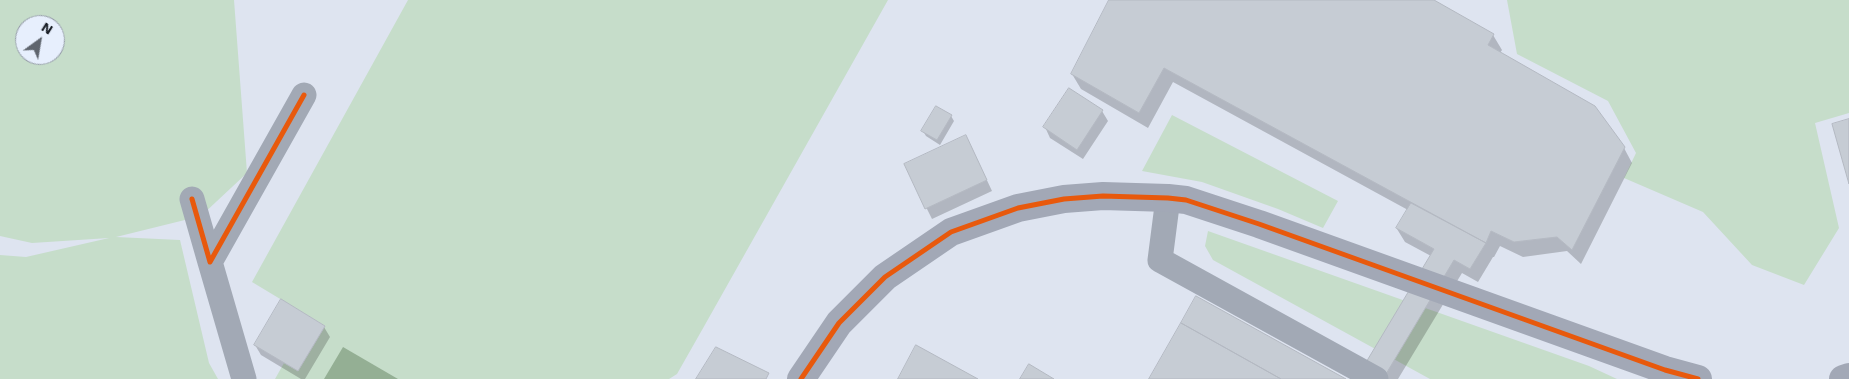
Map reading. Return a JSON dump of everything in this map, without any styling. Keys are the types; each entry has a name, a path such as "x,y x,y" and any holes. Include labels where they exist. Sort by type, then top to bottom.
{"street":[{"path":"210,262 304,96"},
{"path":"801,379 839,323 885,277 951,232 1018,208 1064,199 1103,196 1186,200 1259,224 1655,367 1698,379"},
{"path":"1168,198 1160,260 1376,379"},
{"path":"192,199 244,379"},
{"path":"1843,379 1849,377"}],"shaded area":[{"path":"0,0 234,0 247,173 201,216 116,237 180,240 209,363 218,379 0,379 0,255 26,257 109,238 32,243 0,236"},
{"path":"408,0 888,0 677,374 669,379 275,379 284,363 298,371 325,326 252,282"},
{"path":"1507,0 1849,0 1849,113 1815,123 1839,228 1804,285 1752,265 1703,212 1624,178 1636,153 1608,101 1517,54"},
{"path":"1172,115 1338,201 1323,228 1278,209 1202,182 1142,171"},
{"path":"1208,231 1589,366 1617,379 1430,379 1213,260 1205,246"},
{"path":"343,347 398,379 324,379"}],"building":[{"path":"1109,0 1434,0 1494,34 1488,45 1595,106 1625,147 1572,250 1557,237 1514,242 1491,231 1486,243 1164,68 1139,113 1071,74"},
{"path":"1069,88 1103,110 1077,150 1043,127"},
{"path":"936,106 952,115 937,140 921,131"},
{"path":"1849,119 1849,184 1832,124"},
{"path":"966,135 987,180 925,209 904,164"},
{"path":"1411,203 1486,243 1470,269 1454,260 1383,379 1356,379 1434,249 1396,228"},
{"path":"1196,296 1346,379 1281,379 1181,323"},
{"path":"281,299 325,326 298,371 254,345"},
{"path":"1181,323 1281,379 1149,379"},
{"path":"916,345 978,379 898,379"},
{"path":"716,347 769,373 766,379 696,379"},
{"path":"1029,364 1054,379 1020,379"}],"cycle path":[{"path":"192,199 210,262 304,95"},
{"path":"801,379 839,323 885,277 951,232 1018,208 1064,199 1103,196 1186,200 1259,224 1665,370 1698,379"}]}
